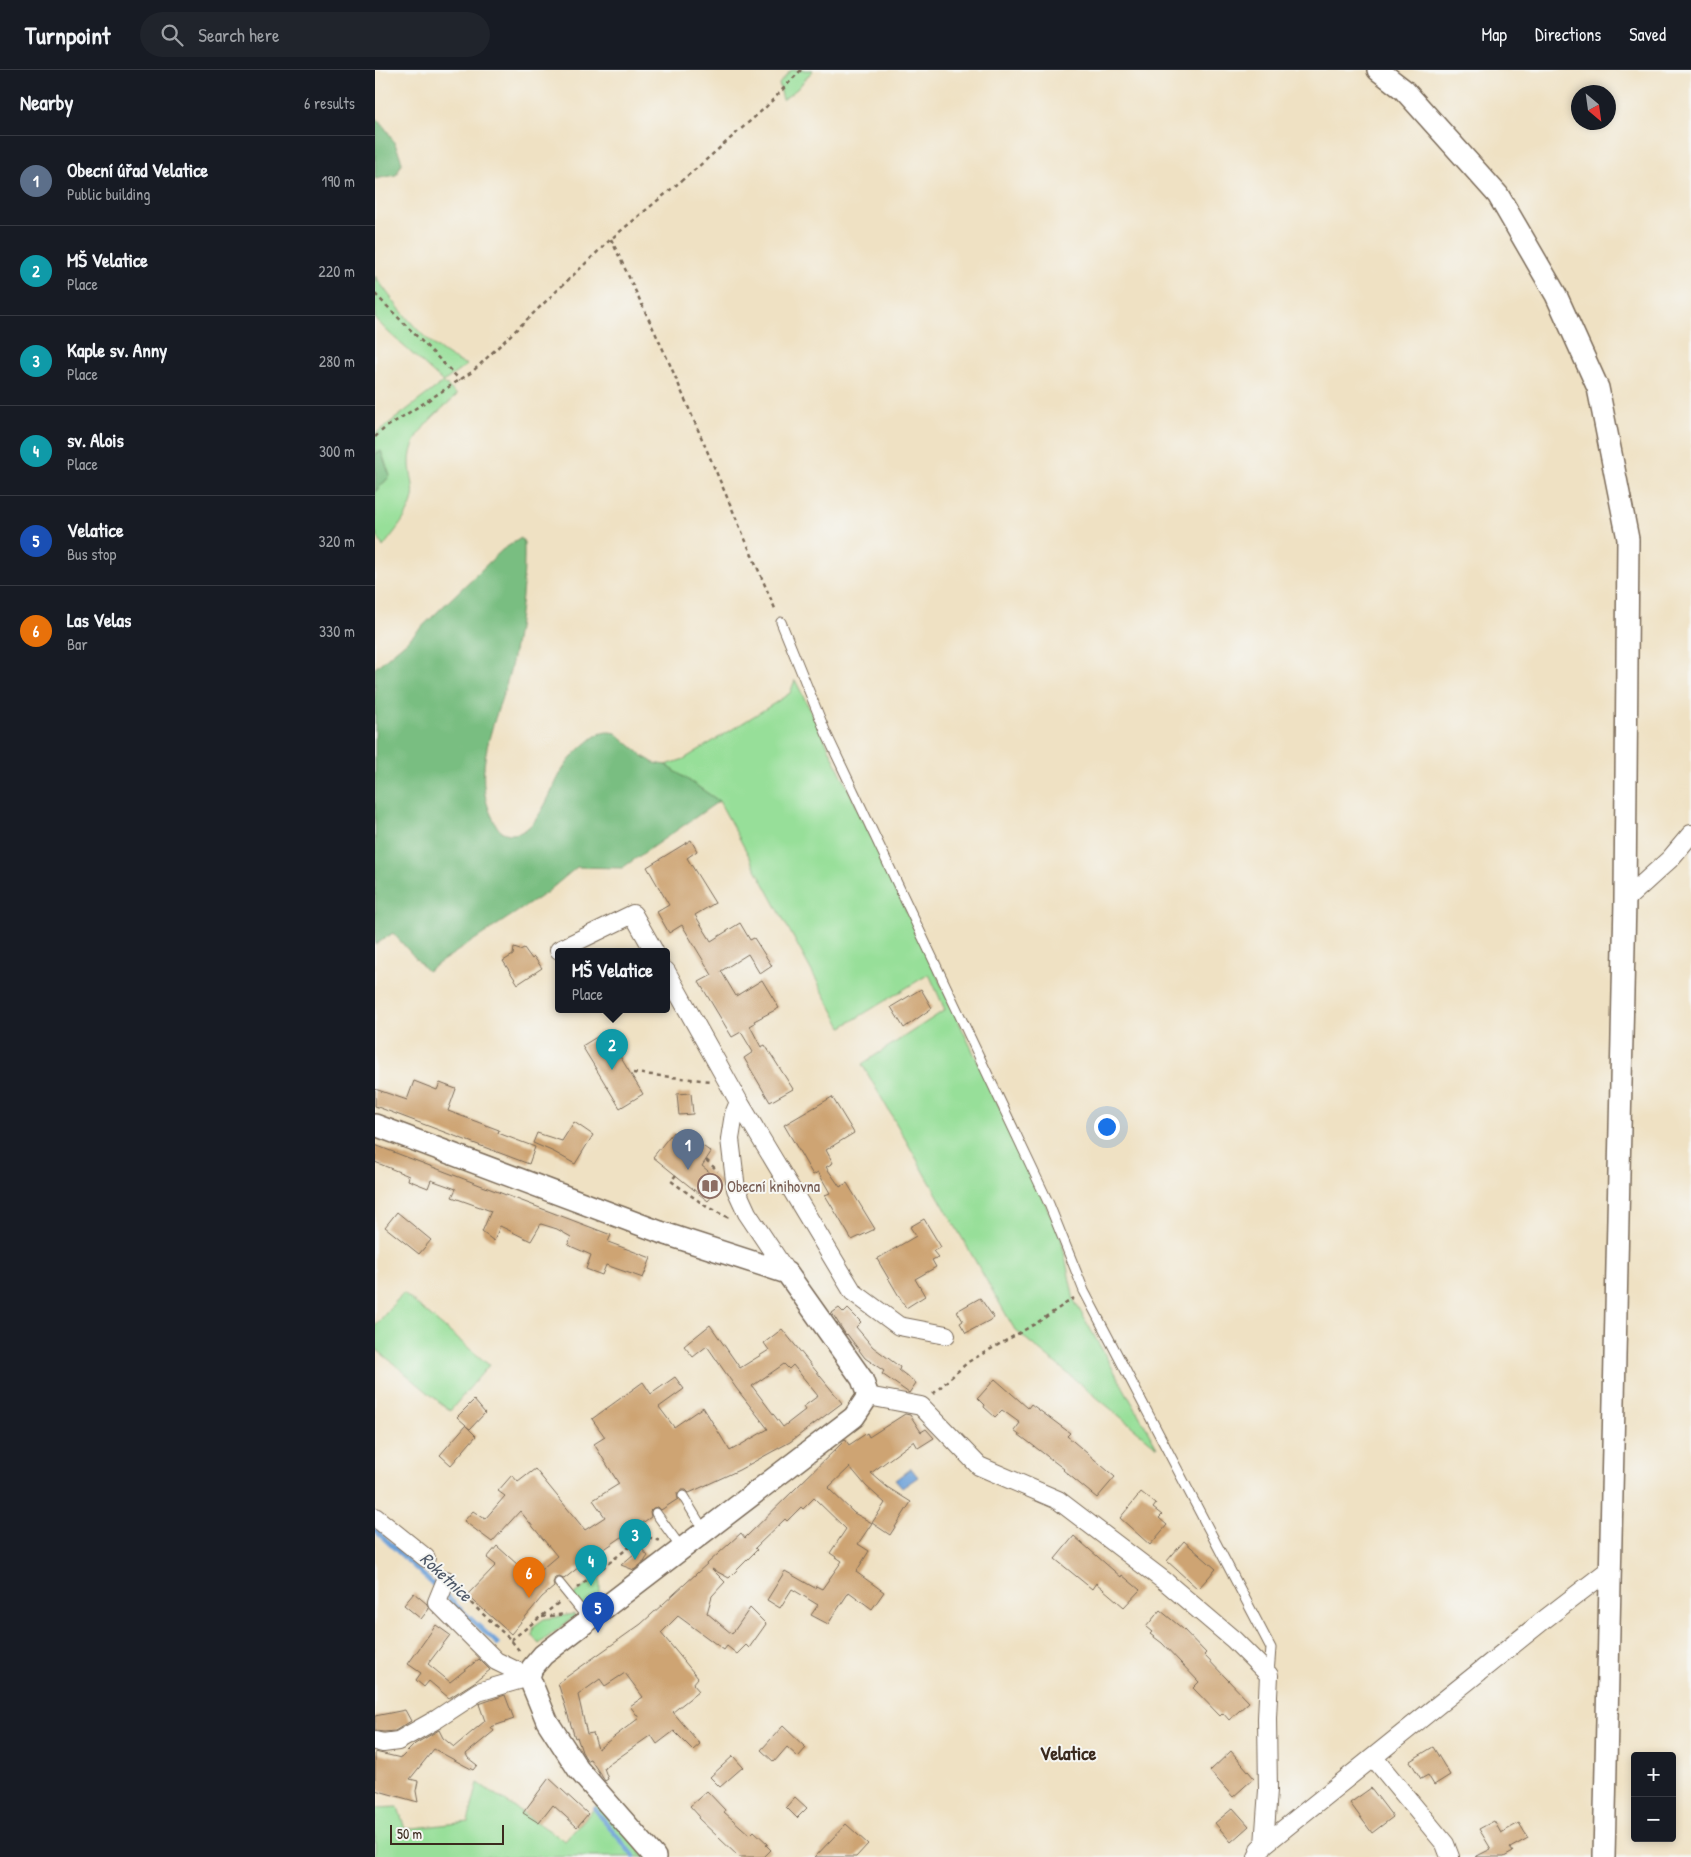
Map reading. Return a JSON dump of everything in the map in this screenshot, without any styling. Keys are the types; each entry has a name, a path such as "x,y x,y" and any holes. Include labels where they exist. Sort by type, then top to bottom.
{"street":[{"path":"1378,70 1404,90 1498,195 1556,295 1598,388 1628,539 1625,900 1604,1857"},
{"path":"1625,900 1670,859 1691,834"},
{"path":"563,948 633,914 652,948"},
{"path":"670,978 739,1102 853,1292 899,1326 946,1336"},
{"path":"739,1102 726,1140 736,1189 747,1213 862,1379 868,1396"},
{"path":"375,1124 660,1232 787,1273"},
{"path":"868,1396 921,1406 979,1466 1058,1500 1167,1583 1234,1640 1269,1674 1267,1790 1260,1851"},
{"path":"375,1740 383,1743 398,1741 479,1692 531,1672 543,1655 586,1616 705,1532 854,1417 868,1396"},
{"path":"375,1517 427,1558"},
{"path":"1249,1857 1260,1851 1471,1678 1611,1569"},
{"path":"444,1586 437,1602 496,1661 531,1672"},
{"path":"531,1672 547,1721 578,1769 655,1857"},
{"path":"1374,1758 1445,1844 1450,1857"}],"lane":[{"path":"781,622 826,733 1049,1204 1084,1291 1271,1648 1269,1674"},
{"path":"683,1496 705,1532"},
{"path":"656,1513 679,1551"},
{"path":"559,1583 586,1616"}],"path":[{"path":"375,437 385,428 472,372 611,239 698,167 766,107 801,70"},
{"path":"611,239 668,360 781,622"},
{"path":"375,294 460,380"},
{"path":"633,1073 729,1083"},
{"path":"676,1175 671,1181 707,1207 737,1222"},
{"path":"921,1406 968,1362 1035,1324 1084,1291"},
{"path":"511,1640 633,1544 647,1538 666,1542 679,1551"},
{"path":"444,1586 511,1640 531,1672"},
{"path":"540,1617 586,1616"}],"green space":[{"path":"791,70 813,70 798,88 783,100 779,84"},
{"path":"375,118 384,126 392,138 402,163 396,175 375,179"},
{"path":"375,276 404,315 427,339 453,358 467,365 443,382 386,330 375,318"},
{"path":"443,382 457,395 426,424 415,442 411,452 410,463 413,489 411,505 401,524 383,547 375,531 375,492 390,476 381,451 375,454 375,434"},
{"path":"381,451 390,476 375,492 375,454"},
{"path":"521,538 524,542 524,572 517,632 512,662 490,736 484,774 485,793 490,812 498,827 502,832 512,834 521,832 529,827 543,809 558,777 569,761 578,750 605,732 616,733 643,756 654,763 666,765 719,801 622,868 577,867 546,893 427,971 393,933 375,945 375,668 406,642 502,550"},
{"path":"795,680 1061,1237 1074,1300 1157,1447 1015,1330 862,1064 945,1010 929,974 842,1027 719,801 666,765 684,759 775,703 790,693"},
{"path":"403,1293 489,1365 450,1411 375,1348 375,1326"},
{"path":"600,1574 600,1596 584,1608 573,1596"},
{"path":"574,1614 575,1616 539,1644 532,1636 534,1626 544,1619"},
{"path":"478,1783 565,1841 600,1802 645,1857 375,1857 375,1808 398,1807 405,1829 468,1822"}],"water":[{"path":"911,1468 918,1477 902,1488 895,1480"}],"building":[{"path":"691,840 697,851 687,858 715,903 695,915 711,941 740,923 750,940 754,938 772,966 760,974 748,954 721,971 736,996 762,980 779,1008 754,1021 755,1023 750,1026 761,1047 765,1045 793,1089 770,1102 744,1058 753,1052 741,1032 732,1037 699,982 712,975 682,925 669,933 657,912 669,905 647,867"},
{"path":"514,948 520,950 524,948 542,968 518,984 503,961 513,955"},
{"path":"921,989 932,1008 904,1028 891,1007"},
{"path":"605,1032 643,1094 620,1108 582,1046"},
{"path":"414,1081 437,1090 440,1083 456,1089 448,1111 499,1130 498,1133 535,1147 529,1164 375,1106 375,1089 407,1100"},
{"path":"691,1093 693,1114 679,1115 677,1094"},
{"path":"832,1097 854,1133 826,1150 833,1163 826,1167 840,1187 847,1183 875,1229 852,1240 825,1195 830,1193 818,1172 813,1175 784,1125"},
{"path":"574,1122 593,1135 575,1164 533,1143 537,1133 562,1141"},
{"path":"673,1132 692,1148 697,1142 711,1152 702,1166 723,1183 708,1201 653,1157"},
{"path":"375,1145 611,1235 608,1242 651,1258 643,1278 606,1265 602,1275 586,1269 591,1255 568,1245 571,1237 557,1229 541,1224 531,1241 500,1226 494,1241 482,1232 491,1211 452,1197 456,1189 431,1180 428,1188 408,1180 409,1176 375,1162"},
{"path":"397,1212 431,1240 419,1254 385,1227"},
{"path":"924,1219 941,1247 933,1251 938,1257 932,1260 936,1267 915,1279 925,1296 906,1308 877,1259 916,1236 910,1227"},
{"path":"980,1298 994,1318 966,1333 960,1323 963,1321 957,1311"},
{"path":"839,1308 844,1313 848,1309 861,1322 856,1327 873,1347 900,1367 899,1370 916,1383 909,1393 882,1374 884,1371 865,1358 846,1335 832,1313"},
{"path":"710,1325 740,1368 769,1350 764,1343 782,1329 842,1403 790,1442 739,1470 689,1493 686,1490 680,1490 677,1493 678,1499 661,1510 658,1507 653,1508 650,1511 651,1517 564,1579 555,1578 554,1587 542,1597 511,1634 467,1595 496,1565 487,1558 497,1546 530,1576 535,1571 537,1573 557,1556 520,1511 492,1542 464,1521 473,1511 485,1519 505,1496 498,1491 512,1475 518,1482 535,1469 585,1530 605,1517 593,1500 619,1484 594,1444 605,1437 592,1419 643,1382 651,1394 675,1377 684,1389 659,1407 674,1427 703,1407 730,1451 768,1429 736,1388 707,1346 693,1357 684,1346","holes":["784,1364 789,1369 793,1365 818,1396 803,1407 805,1410 783,1427 752,1386"]},
{"path":"995,1379 1028,1408 1031,1404 1070,1433 1067,1436 1115,1477 1097,1498 1064,1469 1014,1431 1020,1423 1002,1410 995,1417 984,1407 985,1405 978,1398"},
{"path":"474,1400 485,1413 470,1429 466,1426 476,1436 451,1465 440,1455 466,1425 457,1417"},
{"path":"905,1414 910,1415 921,1432 926,1429 934,1438 918,1448 914,1441 871,1473 887,1487 911,1502 890,1535 872,1523 858,1544 869,1551 856,1572 884,1592 872,1609 849,1592 828,1624 811,1615 818,1605 792,1589 780,1608 767,1600 785,1571 815,1588 816,1586 822,1589 842,1561 830,1553 846,1529 814,1498 803,1509 801,1507 787,1521 785,1519 755,1548 757,1550 729,1578 712,1569 725,1582 712,1596 707,1613 732,1634 750,1608 766,1624 749,1648 746,1645 737,1654 727,1646 724,1650 678,1616 661,1633 698,1678 693,1684 699,1691 673,1712 700,1744 693,1750 674,1731 657,1744 651,1735 604,1768 608,1779 605,1781 590,1759 587,1760 577,1737 575,1738 558,1683 641,1624 741,1533 745,1538 845,1439 849,1445 867,1433 869,1437","holes":["850,1467 866,1486 885,1503 872,1523 854,1513 828,1488","625,1673 643,1697 630,1706 639,1718 598,1749 593,1733 587,1734 578,1695 600,1679 605,1686"]},
{"path":"1141,1492 1156,1504 1153,1508 1162,1515 1159,1518 1167,1525 1150,1545 1120,1518"},
{"path":"1074,1536 1121,1577 1122,1575 1140,1590 1124,1607 1096,1583 1092,1589 1055,1559"},
{"path":"1184,1541 1216,1569 1198,1589 1167,1561"},
{"path":"641,1548 648,1556 645,1561 634,1570 621,1565"},
{"path":"414,1593 427,1604 429,1609 421,1619 404,1605"},
{"path":"1160,1610 1183,1629 1206,1653 1204,1655 1249,1702 1229,1720 1223,1713 1220,1716 1193,1688 1199,1682 1162,1643 1150,1634 1152,1632 1146,1627"},
{"path":"436,1625 450,1635 428,1664 450,1682 479,1659 490,1670 449,1698 429,1681 424,1687 416,1680 421,1673 408,1664"},
{"path":"505,1695 514,1719 491,1727 494,1731 466,1754 477,1765 473,1770 434,1749 410,1779 418,1781 416,1791 418,1802 375,1790 375,1752 401,1758 415,1744 439,1730 443,1738 454,1747 485,1721 479,1704"},
{"path":"405,1710 411,1721 395,1731 375,1731 375,1716"},
{"path":"783,1726 806,1748 798,1757 787,1747 774,1762 761,1750"},
{"path":"1433,1747 1450,1775 1434,1785 1428,1775 1421,1779 1410,1761"},
{"path":"1231,1751 1254,1778 1233,1797 1210,1771"},
{"path":"733,1756 743,1767 720,1787 710,1777"},
{"path":"549,1778 588,1814 577,1827 553,1805 539,1823 523,1813"},
{"path":"1371,1788 1393,1817 1372,1833 1350,1803"},
{"path":"707,1791 725,1810 724,1812 750,1835 754,1831 768,1844 766,1845 771,1850 764,1857 739,1857 698,1818 699,1816 690,1806"},
{"path":"795,1797 807,1808 797,1818 786,1807"},
{"path":"1233,1808 1249,1826 1231,1842 1215,1823"},
{"path":"1494,1821 1501,1833 1519,1823 1528,1838 1510,1848 1513,1852 1504,1857 1475,1857 1491,1849 1479,1829"},
{"path":"846,1824 868,1844 856,1857 815,1857"}],"waterway":[{"name":"Roketnice","path":"375,1530 438,1589"},
{"name":"Roketnice","path":"444,1594 498,1644"},
{"name":"Roketnice","path":"595,1809 634,1857"}],"place":[{"name":"MŠ Velatice","path":"612,1070"},
{"name":"Obecní úřad Velatice","path":"688,1170"},
{"name":"Obecní knihovna","path":"710,1186"},
{"name":"Kaple sv. Anny","path":"635,1560"},
{"name":"sv. Alois","path":"591,1586"},
{"name":"Las Velas","path":"529,1598"},
{"name":"Velatice","path":"598,1633"}],"district":[{"name":"Velatice","path":"1068,1753"}]}
